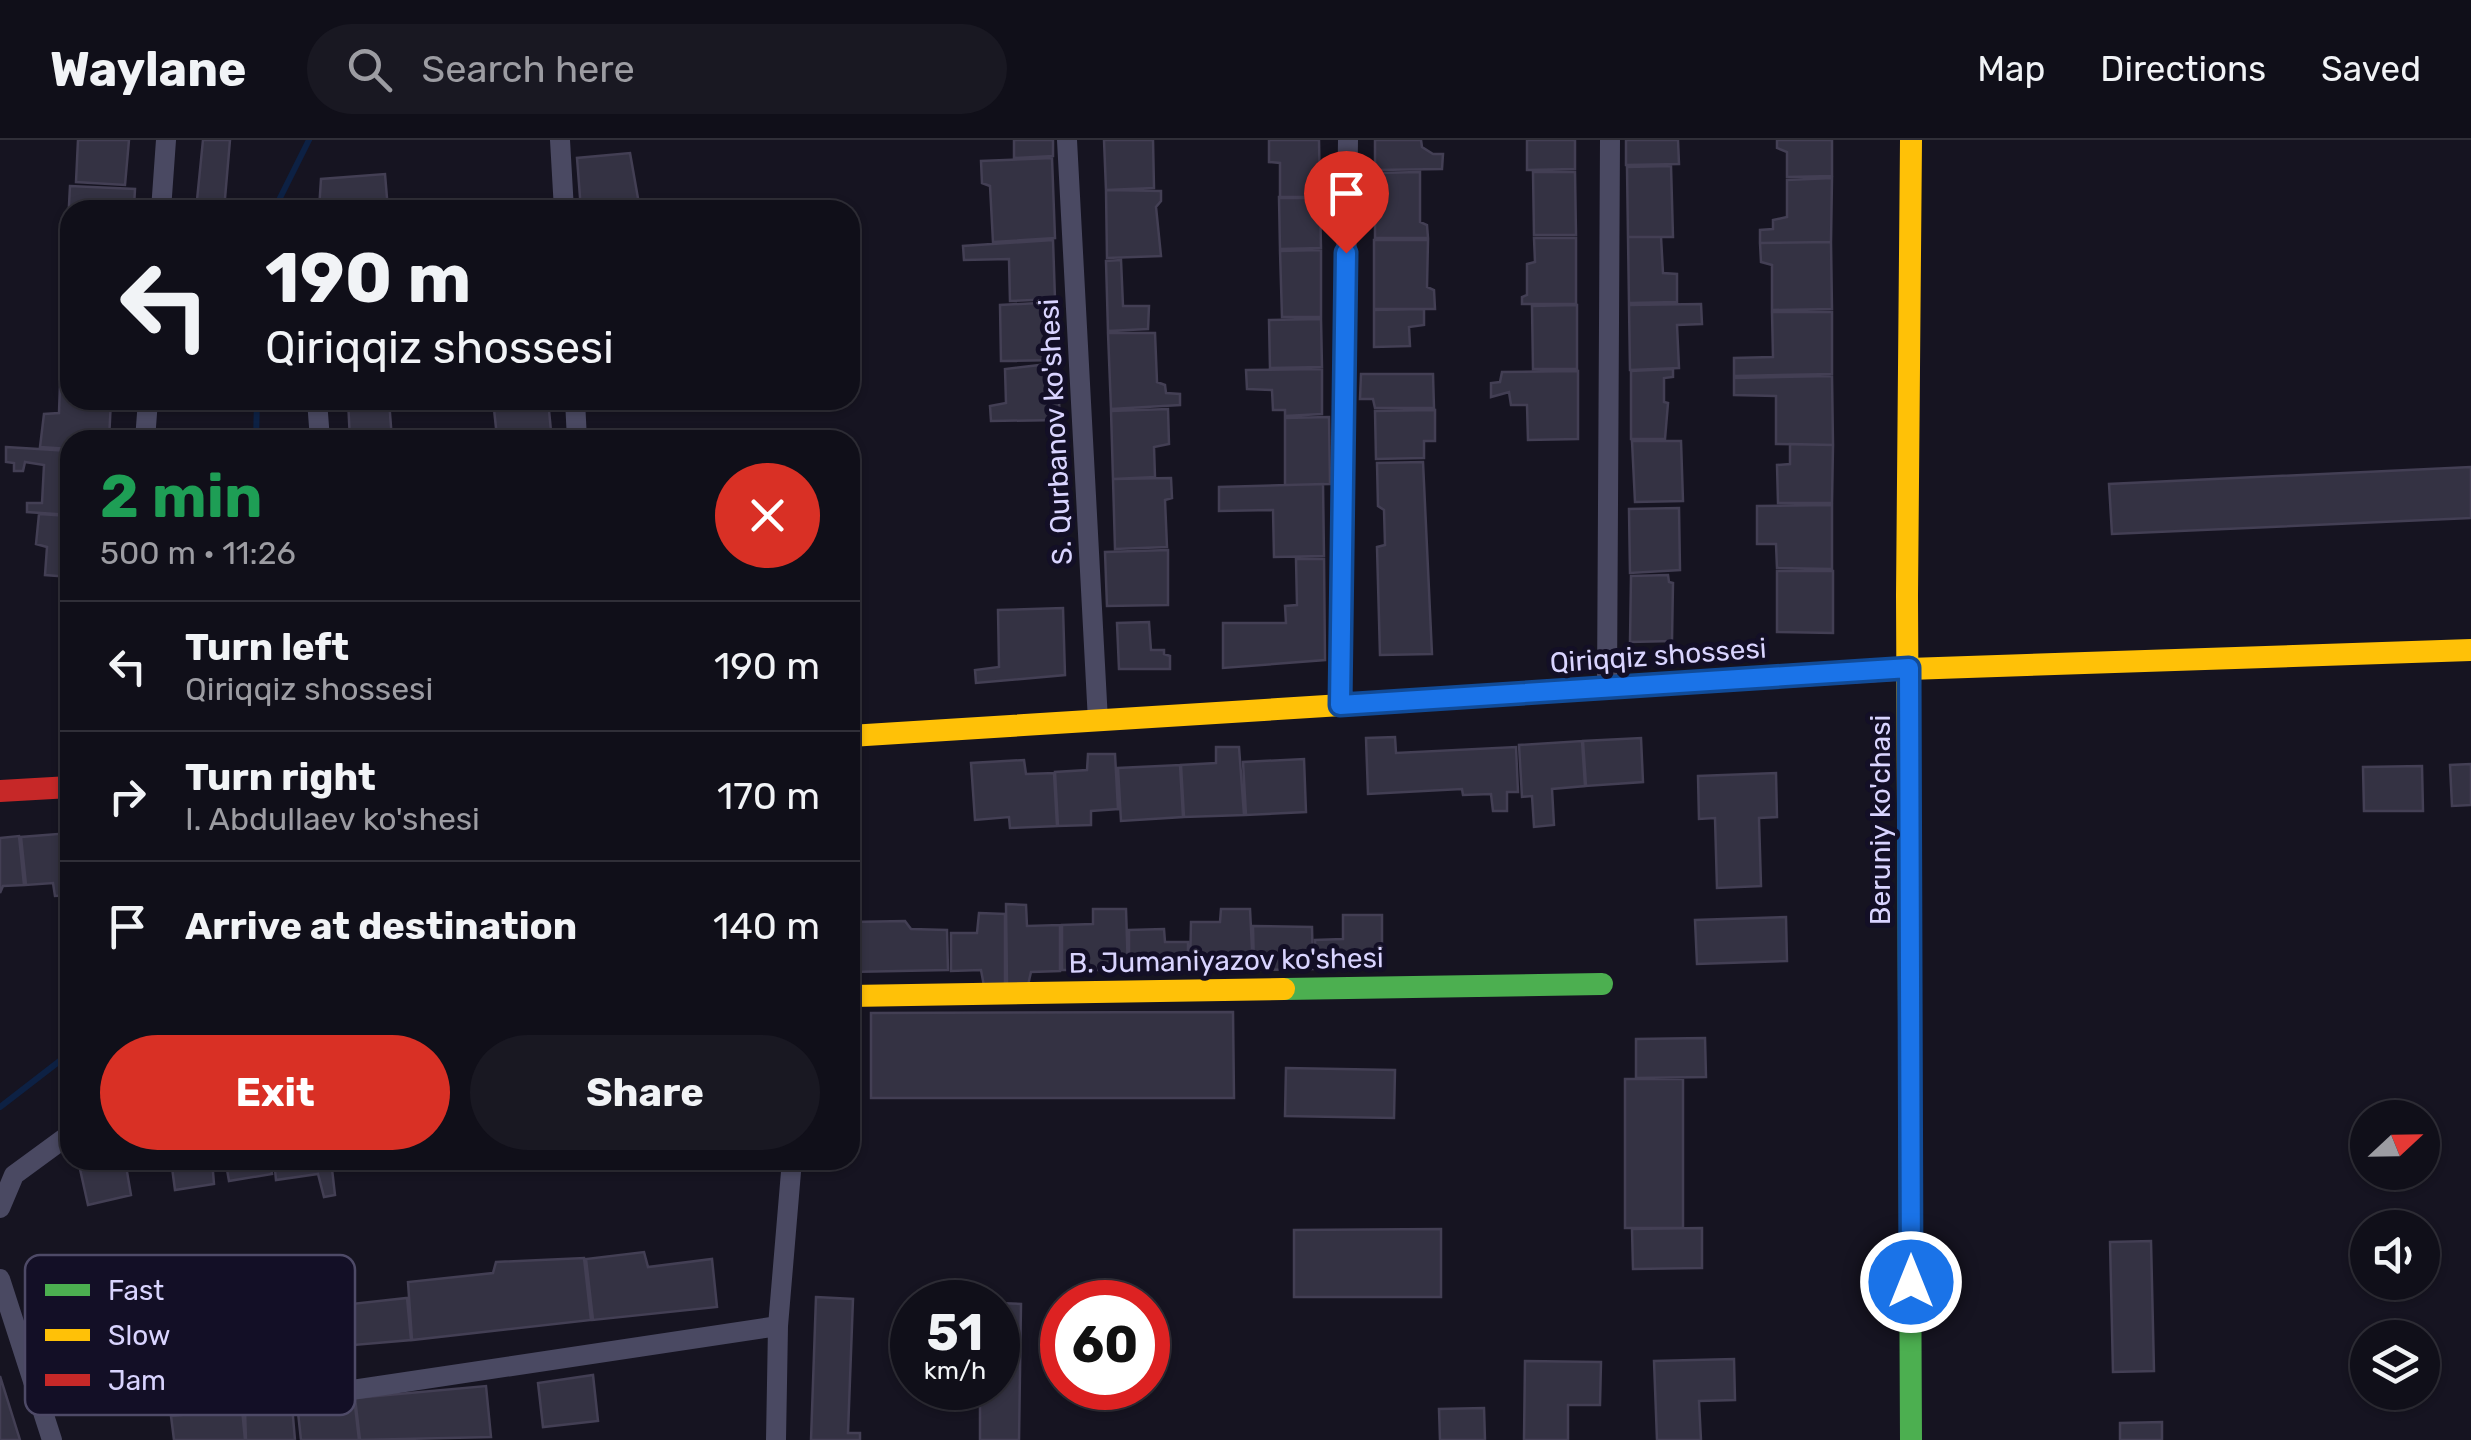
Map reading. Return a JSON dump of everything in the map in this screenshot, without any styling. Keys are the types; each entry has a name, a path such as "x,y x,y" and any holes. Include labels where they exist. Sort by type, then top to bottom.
{"main road":[{"name":"Beruniy ko'chasi","path":"1911,140 1911,1440"},
{"name":"Qiriqqiz shossesi","path":"860,735 1909,668 2471,650"},
{"path":"0,791 60,787"},
{"name":"B. Jumaniyazov ko'shesi","path":"860,996 1602,984"}],"street":[{"path":"162,200 166,140"},
{"path":"560,140 563,200"},
{"name":"S. Qurbanov ko'shesi","path":"1067,140 1098,720"},
{"path":"1340,705 1348,140"},
{"path":"1607,688 1610,140"},
{"path":"0,1208 14,1174 60,1141"},
{"path":"776,1440 778,1326 791,1170"},
{"path":"0,1279 25,1356"},
{"path":"355,1390 778,1326"},
{"path":"44,1415 52,1440"}],"building":[{"path":"78,140 129,140 125,185 76,182"},
{"path":"203,140 230,140 225,200 197,200"},
{"path":"1014,140 1053,140 1053,156 1014,158"},
{"path":"1104,140 1153,140 1154,188 1106,190"},
{"path":"1269,140 1319,140 1320,198 1280,198 1280,163 1269,162"},
{"path":"1375,140 1421,140 1422,147 1433,154 1443,154 1442,169 1375,170"},
{"path":"1527,140 1575,140 1575,169 1527,170"},
{"path":"1626,140 1678,140 1679,164 1626,165"},
{"path":"1777,140 1832,140 1832,176 1787,177 1787,152 1777,148"},
{"path":"630,153 638,200 580,200 577,158"},
{"path":"1052,158 1055,238 993,242 990,186 982,183 981,161"},
{"path":"1671,166 1673,237 1628,237 1627,167"},
{"path":"1420,172 1420,222 1427,225 1428,238 1375,238 1375,173"},
{"path":"1533,172 1575,172 1576,235 1534,235"},
{"path":"385,174 387,200 320,200 321,179"},
{"path":"1832,178 1831,242 1760,243 1760,230 1773,229 1773,220 1787,217 1787,180"},
{"path":"70,186 135,189 134,200 69,200"},
{"path":"1106,190 1161,191 1156,207 1161,256 1107,258"},
{"path":"1279,197 1320,197 1321,248 1280,249"},
{"path":"1628,237 1661,237 1663,273 1677,274 1677,302 1629,303"},
{"path":"1534,238 1576,238 1576,304 1522,304 1522,297 1527,295 1527,264 1535,262"},
{"path":"1053,240 1055,299 1010,301 1009,259 964,260 963,246"},
{"path":"1374,240 1428,240 1427,287 1434,290 1435,309 1374,309"},
{"path":"1831,242 1832,309 1772,310 1772,265 1761,262 1760,243"},
{"path":"1321,250 1321,317 1282,317 1280,251"},
{"path":"1121,260 1123,306 1149,306 1148,329 1108,331 1106,261"},
{"path":"1056,302 1057,360 1001,361 1000,305"},
{"path":"1701,304 1702,324 1677,325 1679,368 1630,370 1629,305"},
{"path":"1577,305 1577,369 1533,369 1532,306"},
{"path":"1424,309 1424,325 1409,327 1410,346 1374,347 1374,310"},
{"path":"1772,312 1832,312 1832,374 1734,376 1734,358 1773,357"},
{"path":"1321,319 1322,367 1270,368 1269,320"},
{"path":"1108,333 1155,333 1157,382 1165,385 1166,393 1180,394 1180,405 1111,409"},
{"path":"1057,363 1060,420 991,421 990,406 1006,403 1005,369"},
{"path":"1322,369 1322,414 1285,416 1285,410 1273,410 1272,390 1247,389 1246,370"},
{"path":"1673,369 1673,377 1664,378 1664,402 1668,403 1665,439 1631,439 1631,371"},
{"path":"1578,371 1578,439 1528,440 1527,405 1511,405 1509,392 1491,397 1491,383 1500,382 1502,372"},
{"path":"1361,374 1433,374 1434,408 1375,408 1373,399 1360,399"},
{"path":"1832,376 1833,445 1776,444 1776,396 1734,395 1734,378"},
{"path":"60,383 60,410 110,410 110,430 60,430 60,448 40,447 44,414 59,413"},
{"path":"1168,409 1169,444 1154,447 1155,477 1113,479 1111,411"},
{"path":"348,410 390,410 391,430 350,430"},
{"path":"494,410 549,410 551,430 496,430"},
{"path":"1435,410 1435,441 1424,441 1424,458 1376,459 1375,411"},
{"path":"1329,417 1330,484 1285,485 1285,418"},
{"path":"1632,441 1681,441 1683,501 1635,502"},
{"path":"1790,444 1833,445 1832,503 1778,503 1777,465 1790,464"},
{"path":"6,447 60,450 60,514 27,512 27,503 42,503 44,465 25,462 23,471 14,471 14,463 6,462"},
{"path":"1423,462 1432,654 1380,655 1377,547 1385,545 1384,510 1378,506 1377,463"},
{"path":"2471,467 2471,518 2112,534 2109,484"},
{"path":"1171,478 1172,498 1165,500 1167,547 1115,549 1113,479"},
{"path":"1323,484 1324,556 1274,557 1273,510 1219,511 1219,487"},
{"path":"1832,505 1832,569 1777,568 1776,544 1757,544 1757,506"},
{"path":"1679,508 1680,570 1630,573 1629,509"},
{"path":"39,514 60,515 60,576 45,575 47,547 36,544"},
{"path":"1168,550 1168,605 1107,606 1105,552"},
{"path":"1296,559 1324,559 1325,660 1223,668 1223,623 1286,623 1285,606 1297,605"},
{"path":"1777,571 1833,571 1833,633 1777,632"},
{"path":"1668,575 1673,583 1672,641 1630,642 1631,576"},
{"path":"1063,608 1065,675 976,683 975,670 999,667 998,610"},
{"path":"1149,622 1151,650 1164,650 1170,656 1170,669 1119,669 1117,623"},
{"path":"1395,737 1396,753 1516,747 1518,792 1507,792 1507,811 1493,811 1491,794 1463,795 1462,789 1368,794 1366,738"},
{"path":"1641,738 1643,782 1586,786 1583,741"},
{"path":"1582,741 1585,786 1552,789 1554,825 1534,827 1532,796 1522,797 1519,745"},
{"path":"1216,747 1239,747 1244,815 1184,817 1181,765 1216,763"},
{"path":"1088,754 1115,754 1118,809 1091,811 1091,825 1058,826 1055,772 1087,770"},
{"path":"1304,759 1306,812 1246,815 1243,762"},
{"path":"1024,760 1026,774 1054,773 1057,826 1010,828 1009,817 975,820 971,763"},
{"path":"2471,764 2471,805 2452,806 2450,765"},
{"path":"1180,765 1183,817 1121,821 1118,768"},
{"path":"2422,766 2423,811 2364,811 2363,767"},
{"path":"1776,773 1777,817 1759,818 1761,886 1717,888 1715,818 1699,819 1698,776"},
{"path":"60,834 60,896 55,896 53,883 26,885 21,837"},
{"path":"19,836 24,885 3,886 0,893 0,838"},
{"path":"1006,904 1026,905 1027,926 1060,925 1060,971 1031,972 1028,985 1007,985"},
{"path":"1093,909 1126,909 1128,970 1062,970 1062,925 1093,924"},
{"path":"1221,909 1250,909 1253,969 1190,970 1191,922 1220,922"},
{"path":"979,913 1005,914 1005,985 984,986 981,970 951,971 951,933 977,933"},
{"path":"1343,915 1382,915 1382,967 1316,967 1315,940 1343,939"},
{"path":"1786,917 1787,961 1697,964 1695,920"},
{"path":"905,921 911,929 947,930 948,970 860,972 860,922"},
{"path":"1253,926 1312,927 1313,969 1254,970"},
{"path":"1164,929 1165,942 1188,942 1188,970 1129,970 1129,930"},
{"path":"1233,1012 1234,1098 871,1098 871,1013"},
{"path":"1705,1038 1706,1077 1636,1078 1636,1039"},
{"path":"1286,1068 1395,1070 1394,1118 1285,1116"},
{"path":"1625,1079 1683,1079 1683,1228 1625,1228"},
{"path":"80,1170 127,1170 131,1195 88,1205"},
{"path":"172,1170 213,1170 214,1184 175,1190"},
{"path":"227,1170 271,1170 272,1174 229,1181"},
{"path":"275,1170 332,1170 335,1195 324,1197 318,1174 276,1180"},
{"path":"1702,1228 1702,1268 1633,1269 1632,1229"},
{"path":"1441,1229 1441,1297 1294,1297 1294,1230"},
{"path":"2151,1241 2154,1371 2113,1372 2110,1242"},
{"path":"644,1252 648,1267 712,1259 717,1307 593,1320 586,1259"},
{"path":"584,1258 591,1320 412,1340 408,1282 493,1273 496,1262"},
{"path":"816,1297 853,1299 848,1433 860,1433 860,1440 811,1440"},
{"path":"407,1298 411,1340 355,1345 355,1304"},
{"path":"1734,1359 1735,1400 1699,1401 1701,1440 1657,1440 1654,1361"},
{"path":"1525,1361 1601,1362 1600,1405 1568,1405 1568,1440 1524,1440"},
{"path":"593,1375 598,1421 543,1427 538,1383"},
{"path":"0,1376 20,1440 0,1440"},
{"path":"486,1386 491,1437 360,1440 355,1398"},
{"path":"355,1406 359,1440 301,1440 298,1415 355,1415"},
{"path":"1484,1408 1485,1440 1440,1440 1439,1409"},
{"path":"980,1410 1019,1410 1019,1440 980,1440"},
{"path":"243,1415 245,1440 174,1440 171,1416"},
{"path":"245,1415 293,1415 295,1440 246,1440"},
{"path":"2162,1422 2162,1440 2120,1440 2120,1423"}],"waterway":[{"path":"279,200 309,140"},
{"path":"256,430 257,410"},
{"path":"0,1107 60,1061"}],"traffic: fast":[{"path":"1908,804 1911,1440"},
{"path":"1284,989 1602,984"}],"traffic: slow":[{"path":"1908,804 1911,140"},
{"path":"1909,669 2471,650"},
{"path":"860,735 1453,698"},
{"path":"860,996 1284,989"}],"traffic: jam":[{"path":"1453,698 1909,669"},
{"path":"0,791 60,788"}],"route":[{"path":"1346,253 1340,705 1909,668 1911,1282"}]}
